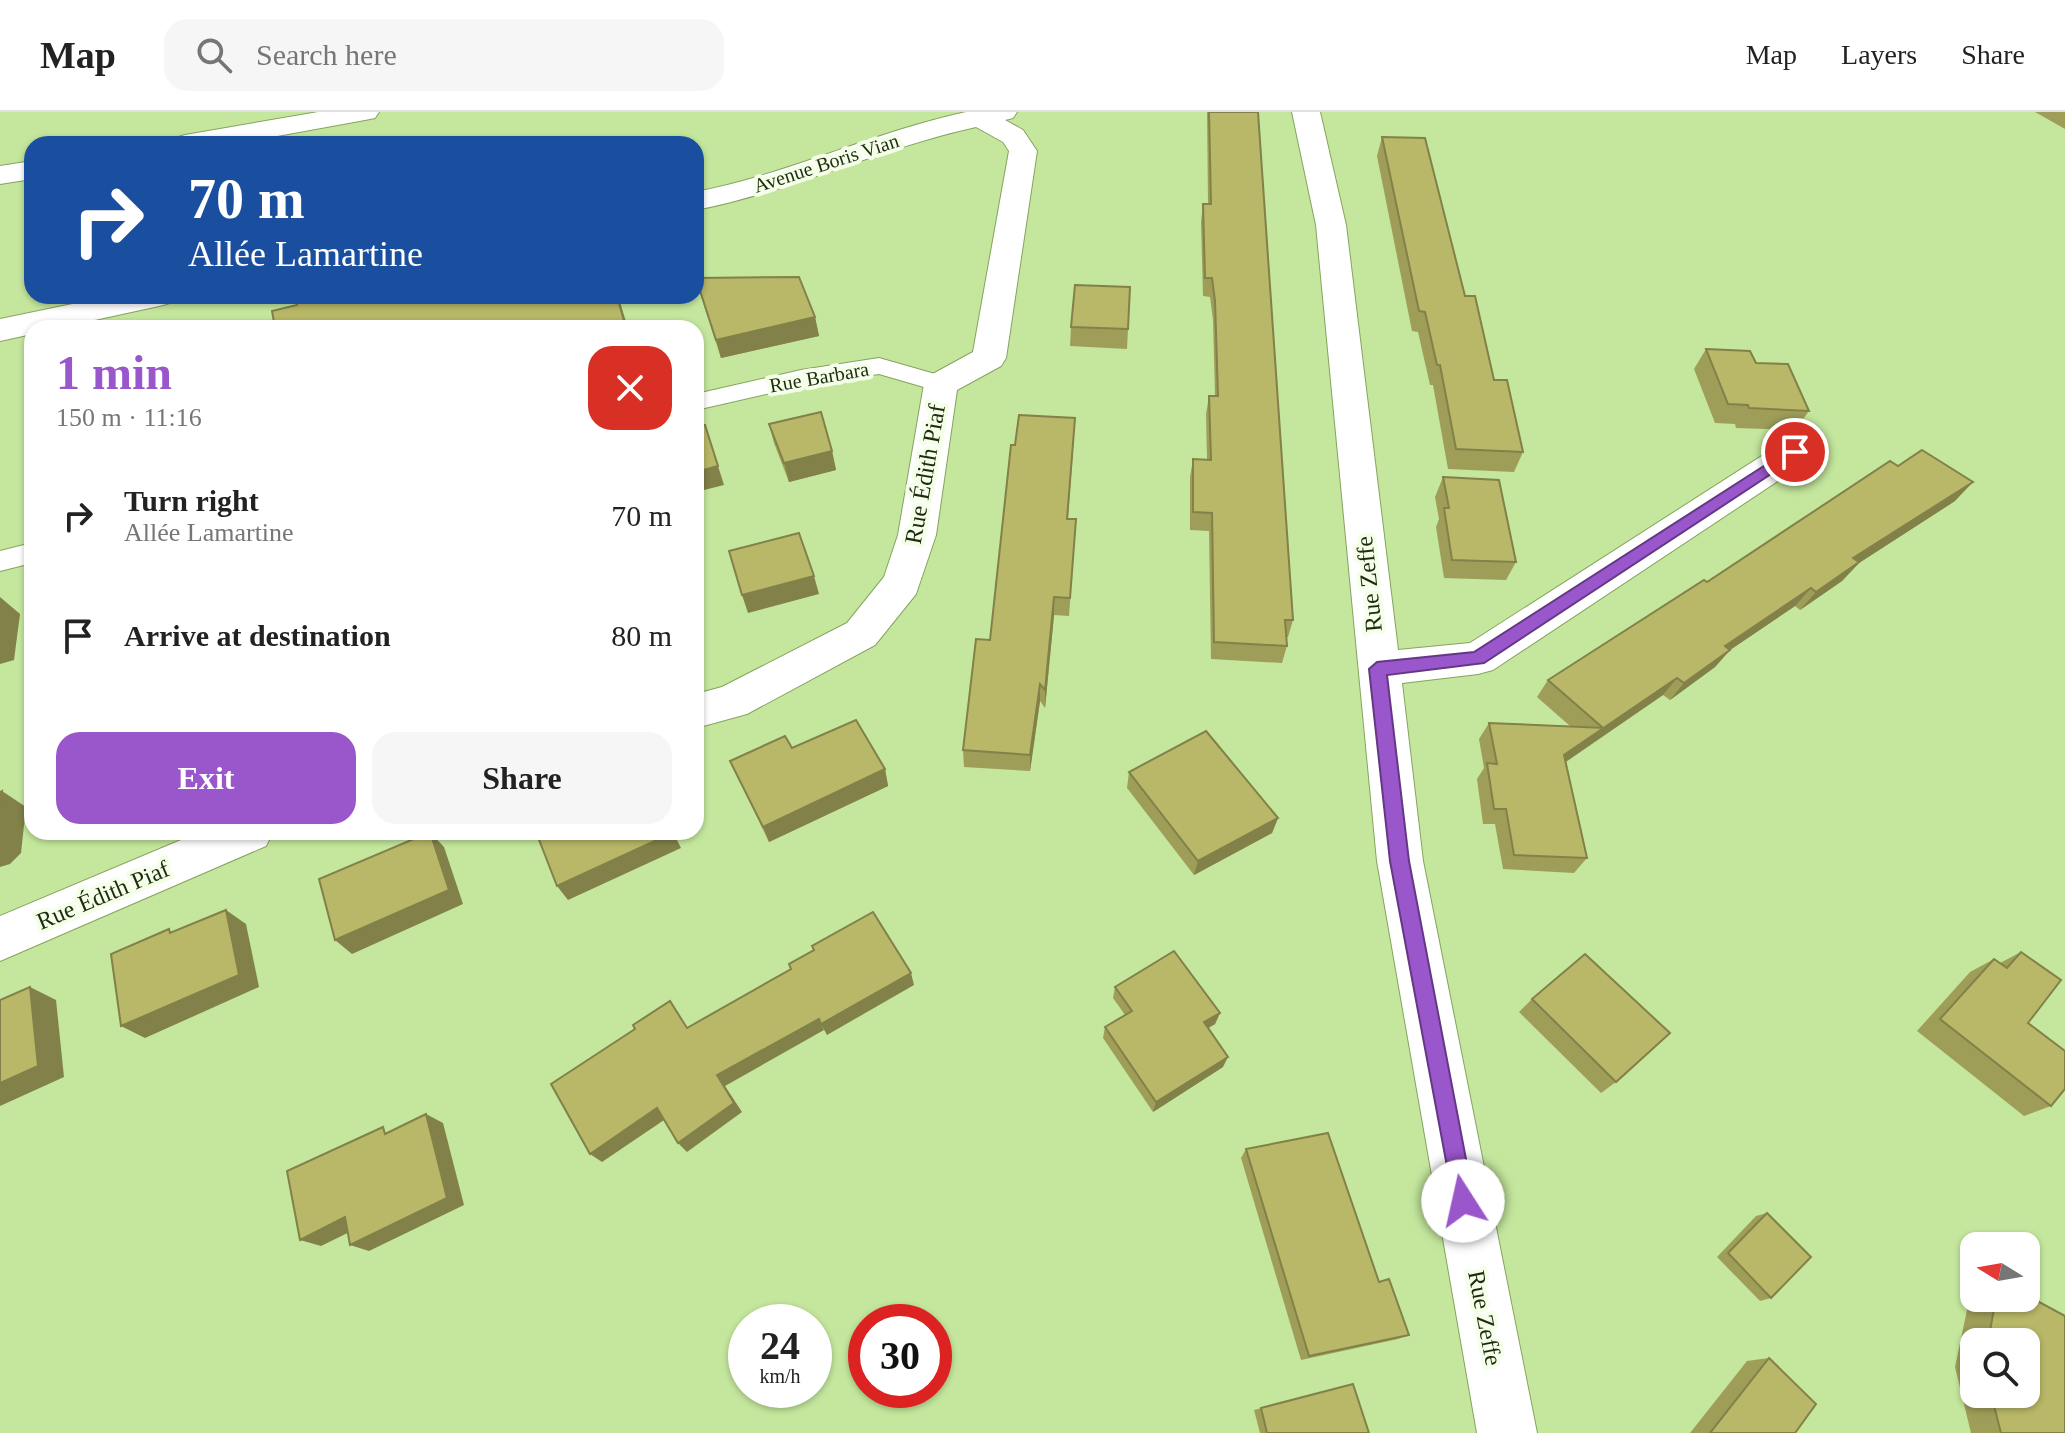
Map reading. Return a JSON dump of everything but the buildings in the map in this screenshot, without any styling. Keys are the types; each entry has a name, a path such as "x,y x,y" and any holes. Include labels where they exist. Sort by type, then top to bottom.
{"street":[{"path":"230,136 365,112"},
{"name":"Rue Zeffe","path":"1306,112 1331,225 1400,861 1507,1433"},
{"name":"Avenue Boris Vian","path":"704,199 737,193 932,128 993,115"},
{"name":"Rue Édith Piaf","path":"704,709 732,702 861,634 902,583 917,535 941,384 989,358 1023,151 993,115"},
{"path":"0,175 24,171"},
{"path":"47,320 122,304"},
{"path":"0,330 24,325"},
{"path":"1377,669 1478,658 1795,452"},
{"name":"Rue Édith Piaf","path":"0,939 231,840"}],"lane":[{"name":"Rue Barbara","path":"704,400 801,378 879,366 941,384"},
{"path":"0,561 24,555"}],"route":[{"path":"1463,1201 1400,861 1377,669 1478,658 1795,452"}]}
